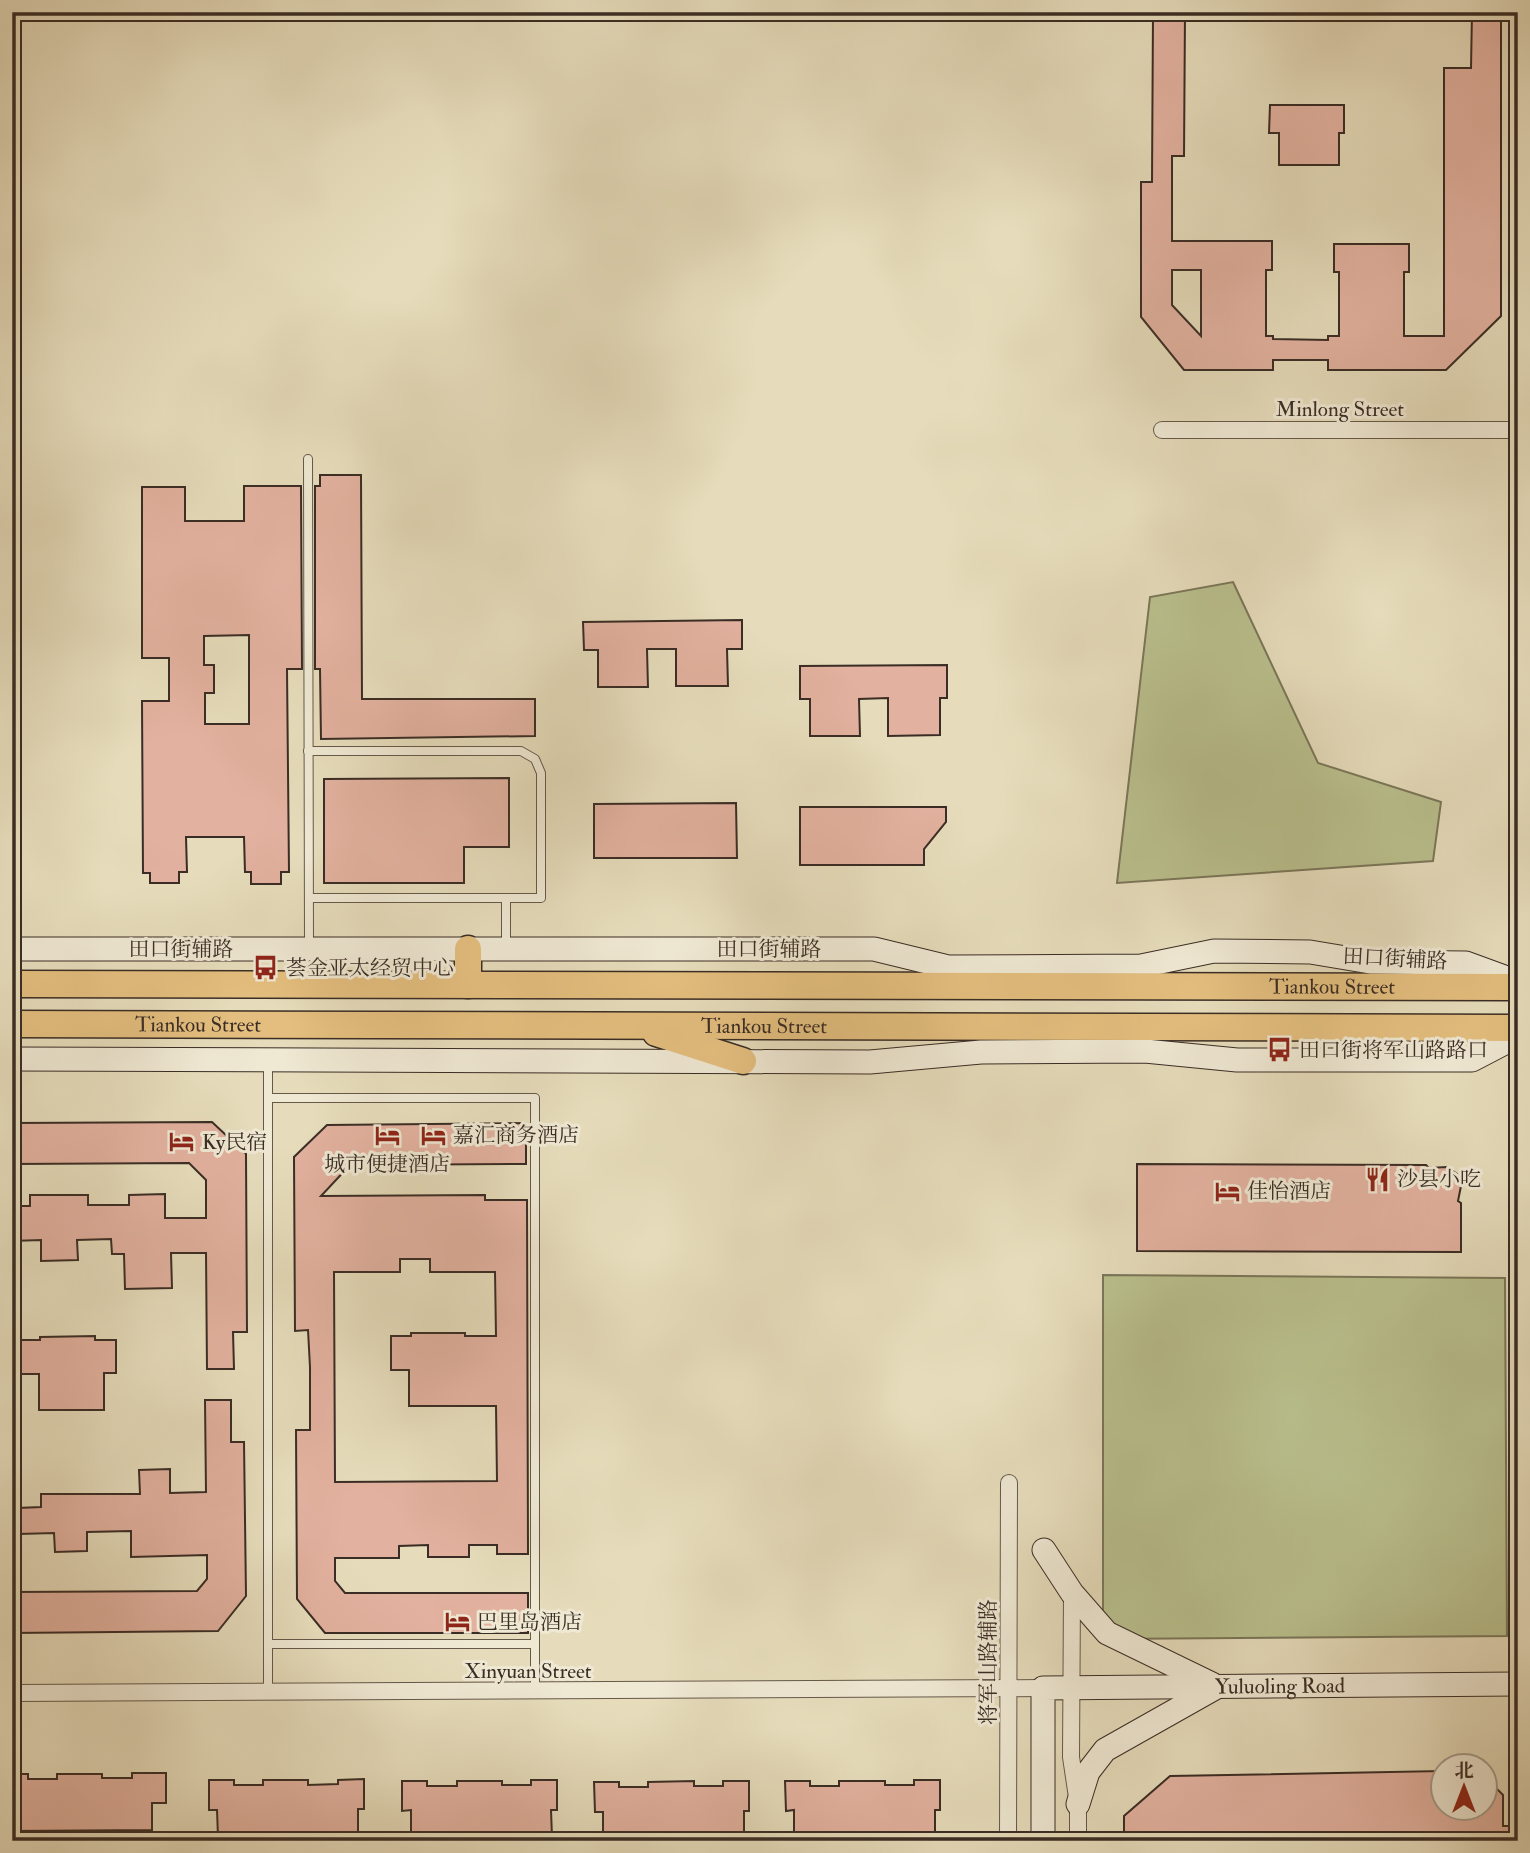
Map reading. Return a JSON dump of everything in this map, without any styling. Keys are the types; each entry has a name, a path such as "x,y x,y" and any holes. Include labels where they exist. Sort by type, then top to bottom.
{"main road":[{"path":"468,949 468,985"},
{"name":"Tiankou Street","path":"12,984 1518,988"},
{"name":"Tiankou Street","path":"12,1024 1518,1028"},
{"path":"635,1025 743,1062"}],"street":[{"name":"Minlong Street","path":"1162,430 1518,430"},
{"name":"田口街辅路","path":"12,949 874,949 948,967 1141,966 1214,951 1310,952 1370,962 1466,963 1518,982"},
{"path":"12,1059 870,1062 981,1052 1145,1051 1237,1060 1472,1060 1518,1036"},
{"name":"将军山路辅路","path":"1008,1841 1009,1483"},
{"path":"1044,1550 1072,1593 1107,1633 1218,1686"},
{"path":"1072,1593 1071,1757 1078,1804 1078,1841"},
{"name":"Yuluoling Road","path":"1043,1688 1518,1684"},
{"path":"1078,1804 1088,1772 1105,1750 1218,1686"},
{"path":"1043,1688 1043,1841"},
{"name":"Xinyuan Street","path":"12,1693 1043,1688"}],"lane":[{"path":"308,459 309,949"},
{"path":"309,751 521,751 535,760 541,773 541,898 309,898"},
{"path":"506,898 506,949"},
{"path":"268,1059 268,1692"},
{"path":"268,1098 535,1098 535,1692"},
{"path":"268,1644 535,1644"}],"green space":[{"path":"1233,582 1318,763 1441,802 1433,861 1117,883 1150,597"},
{"path":"1103,1275 1505,1278 1507,1636 1103,1639"}],"building":[{"path":"1153,12 1185,12 1184,156 1172,156 1172,241 1272,241 1272,270 1266,270 1266,336 1273,336 1273,339 1328,340 1328,336 1339,336 1339,272 1334,272 1334,244 1409,244 1409,272 1404,272 1404,336 1444,336 1444,68 1471,68 1472,12 1501,12 1501,316 1446,370 1328,370 1328,360 1273,360 1273,370 1184,370 1141,317 1141,182 1152,182","holes":["1172,270 1201,270 1201,336 1172,305"]},
{"path":"1270,105 1344,105 1344,133 1339,133 1339,165 1279,165 1279,133 1269,133"},
{"path":"320,475 361,475 362,699 535,699 535,736 321,739 320,669 315,669 315,486 320,486"},
{"path":"244,486 301,486 302,669 287,669 289,872 281,872 281,884 251,884 251,872 245,872 244,837 186,837 187,872 179,872 179,883 150,883 150,873 143,873 142,701 169,701 169,658 142,658 142,487 185,487 185,521 244,521","holes":["249,635 249,724 205,724 205,693 214,693 214,665 204,665 204,636"]},
{"path":"742,620 742,649 727,649 728,686 676,686 676,649 647,649 648,687 598,687 598,650 584,650 583,622"},
{"path":"947,665 947,698 940,698 940,735 888,736 888,698 859,699 860,736 810,736 810,699 800,699 800,666"},
{"path":"509,778 509,847 464,847 464,883 324,883 324,779"},
{"path":"736,803 737,858 594,858 594,804"},
{"path":"800,807 946,807 946,822 924,849 924,865 800,865"},
{"path":"212,1122 246,1154 247,1332 233,1332 234,1369 207,1369 206,1253 171,1253 172,1288 125,1289 124,1254 112,1254 111,1239 77,1240 78,1260 41,1261 41,1240 12,1241 12,1206 30,1206 30,1195 88,1195 88,1205 129,1205 129,1195 165,1194 165,1218 206,1218 206,1180 189,1163 12,1164 12,1123"},
{"path":"526,1123 526,1164 350,1165 321,1196 485,1195 485,1200 527,1200 528,1554 497,1554 497,1545 469,1545 469,1557 428,1557 428,1545 399,1546 399,1558 335,1558 335,1581 345,1593 528,1593 528,1633 325,1633 297,1599 296,1430 310,1430 310,1367 308,1330 295,1331 294,1157 327,1125","holes":["400,1259 430,1259 430,1272 495,1272 496,1336 465,1336 465,1333 411,1333 411,1336 391,1336 391,1370 409,1370 409,1406 496,1406 497,1481 335,1482 334,1272 400,1272"]},
{"path":"1137,1164 1447,1167 1457,1174 1461,1186 1458,1201 1461,1203 1461,1252 1137,1251"},
{"path":"95,1336 95,1340 116,1340 116,1373 104,1373 104,1410 39,1410 39,1374 21,1374 21,1340"},
{"path":"205,1400 231,1400 231,1442 244,1442 246,1596 218,1631 12,1633 12,1592 197,1591 207,1579 207,1555 131,1557 131,1531 87,1532 87,1551 55,1552 54,1533 19,1534 18,1508 41,1507 41,1494 140,1494 139,1470 170,1469 170,1493 206,1492"},
{"path":"1428,1771 1428,1822 1498,1822 1498,1790 1503,1795 1503,1826 1509,1826 1509,1841 1124,1841 1124,1816 1170,1776"},
{"path":"132,1773 166,1773 166,1803 152,1803 152,1830 12,1831 12,1774 28,1774 28,1779 57,1779 57,1774 102,1774 102,1778 132,1778"},
{"path":"364,1779 364,1809 358,1809 358,1836 218,1837 217,1810 209,1810 209,1780 234,1780 234,1785 263,1785 263,1780 308,1780 308,1785 338,1784 338,1780"},
{"path":"531,1780 557,1780 557,1810 551,1810 552,1837 411,1837 411,1810 402,1811 402,1781 427,1781 427,1786 457,1786 457,1781 502,1781 502,1785 531,1785"},
{"path":"914,1780 940,1780 940,1810 935,1810 935,1837 794,1837 794,1810 786,1811 785,1781 810,1781 810,1786 839,1786 839,1781 885,1781 885,1785 914,1785"},
{"path":"694,1781 694,1786 723,1786 723,1781 749,1781 749,1811 744,1811 744,1838 603,1839 603,1812 595,1812 594,1782 619,1782 619,1787 648,1787 648,1782"}],"place":[{"name":"荟金亚太经贸中心","path":"266,968"},
{"name":"田口街将军山路路口","path":"1279,1050"},
{"name":"城市便捷酒店","path":"387,1135"},
{"name":"嘉汇商务酒店","path":"433,1135"},
{"name":"Ky民宿","path":"182,1142"},
{"name":"沙县小吃","path":"1377,1179"},
{"name":"佳怡酒店","path":"1227,1191"},
{"name":"巴里岛酒店","path":"457,1622"}]}
